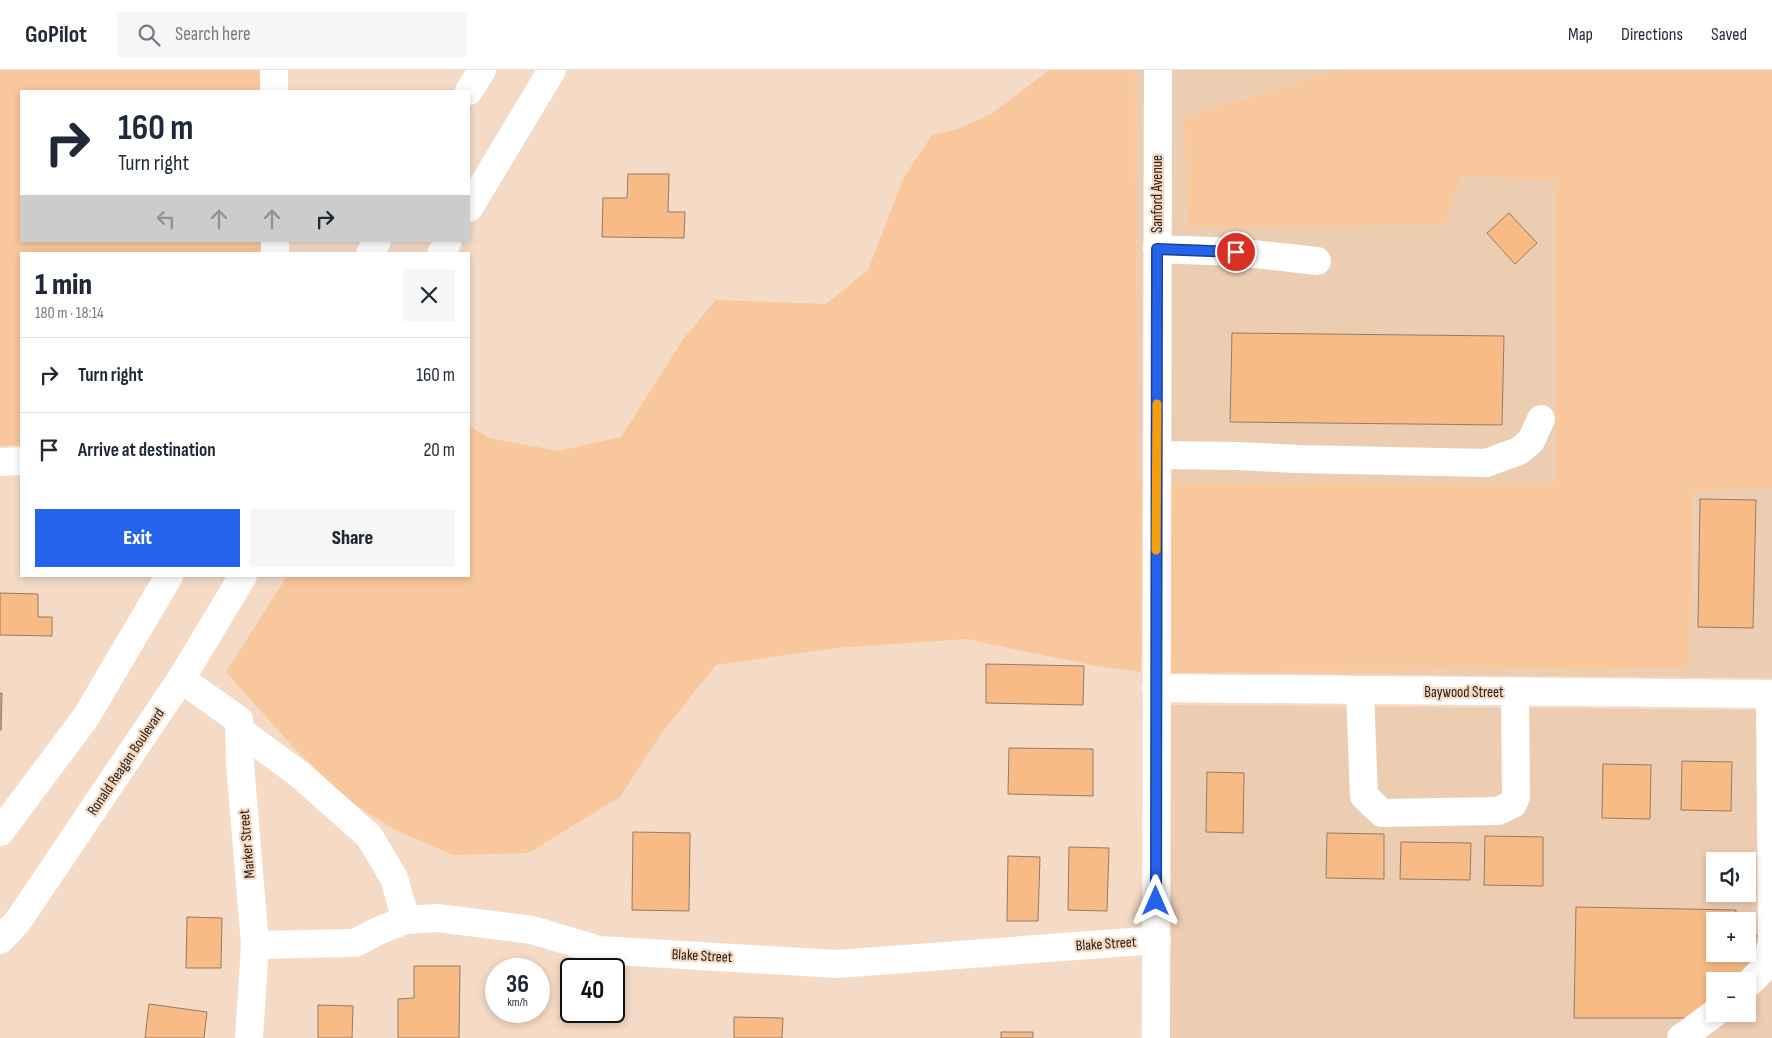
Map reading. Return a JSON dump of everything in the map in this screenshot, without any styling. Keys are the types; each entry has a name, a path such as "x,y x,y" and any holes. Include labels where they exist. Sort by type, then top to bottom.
{"street":[{"path":"274,70 274,90"},
{"path":"470,90 482,70"},
{"path":"470,206 552,70"},
{"name":"Sanford Avenue","path":"1156,1038 1158,70"},
{"path":"1157,249 1236,252 1317,260"},
{"path":"1156,455 1486,463 1519,451 1531,441 1541,419"},
{"path":"0,462 20,461"},
{"path":"0,832 86,717 168,577"},
{"name":"Ronald Reagan Boulevard","path":"0,940 18,921 181,679 242,577"},
{"path":"181,679 239,720 239,730 298,774 369,836 394,878 406,920"},
{"name":"Baywood Street","path":"1156,688 1771,694"},
{"path":"1360,691 1364,796 1382,813 1498,811 1513,804 1516,797 1514,692"},
{"path":"1756,976 1767,965 1772,941 1771,694"},
{"name":"Marker Street","path":"239,730 255,944 249,1038"},
{"name":"Blake Street","path":"255,944 355,943 380,930 406,920 437,918 532,930 599,950 837,964 1156,940"},
{"path":"1681,1038 1706,1020"}],"shaded area":[{"path":"0,70 259,70 260,90 20,90 20,242 261,242 261,252 20,252 20,445 0,446"},
{"path":"1048,70 1135,70 1138,482 1142,483 1141,672 1096,666 966,639 836,648 716,665 663,731 620,797 528,853 453,855 395,830 349,801 294,748 226,672 286,577 470,577 470,426 489,438 558,451 621,437 684,338 716,300 826,304 868,270 904,177 932,135 958,129 993,113"},
{"path":"1135,70 1144,70 1142,483 1138,483"},
{"path":"1172,70 1338,70 1184,117 1461,176 1555,180 1556,483 1171,483"},
{"path":"1338,70 1772,70 1772,488 1693,492 1691,618 1688,668 1170,673 1171,483 1556,482 1555,180 1461,176 1444,225 1188,227 1184,117"},
{"path":"1772,488 1772,678 1178,673 1688,668 1693,492"},
{"path":"1170,705 1772,710 1772,1038 1170,1038"}],"building":[{"path":"628,174 669,174 668,212 685,212 684,238 602,237 603,198 627,198"},
{"path":"1509,213 1537,243 1515,264 1487,233"},
{"path":"1232,333 1504,336 1502,425 1230,422"},
{"path":"1700,499 1756,500 1753,628 1698,627"},
{"path":"0,593 38,594 38,617 52,617 52,636 0,635"},
{"path":"986,664 1084,666 1083,705 986,703"},
{"path":"0,693 2,693 1,730 0,730"},
{"path":"1009,748 1093,749 1093,796 1008,794"},
{"path":"1682,761 1732,762 1731,811 1681,810"},
{"path":"1603,764 1651,765 1650,819 1602,818"},
{"path":"1207,772 1244,773 1243,833 1206,832"},
{"path":"633,832 690,833 689,911 632,910"},
{"path":"1327,833 1384,834 1384,879 1326,878"},
{"path":"1485,836 1543,837 1543,886 1484,885"},
{"path":"1401,842 1471,843 1470,880 1400,879"},
{"path":"1069,847 1109,848 1107,911 1068,910"},
{"path":"1008,856 1040,857 1038,921 1007,921"},
{"path":"1576,907 1736,910 1736,912 1706,912 1706,962 1751,962 1740,972 1706,972 1706,1006 1693,1018 1574,1018"},
{"path":"187,917 222,918 221,968 186,968"},
{"path":"1756,936 1759,936 1760,953 1756,957"},
{"path":"414,966 460,966 459,1038 398,1038 398,999 414,998"},
{"path":"149,1004 207,1012 204,1038 145,1038"},
{"path":"318,1005 353,1006 352,1038 318,1038"},
{"path":"734,1017 783,1018 782,1038 734,1038"},
{"path":"1001,1032 1033,1032 1033,1038 1001,1038"}],"slow traffic":[{"path":"1156,550 1157,404"}],"route":[{"path":"1156,901 1157,249 1236,252"}]}
